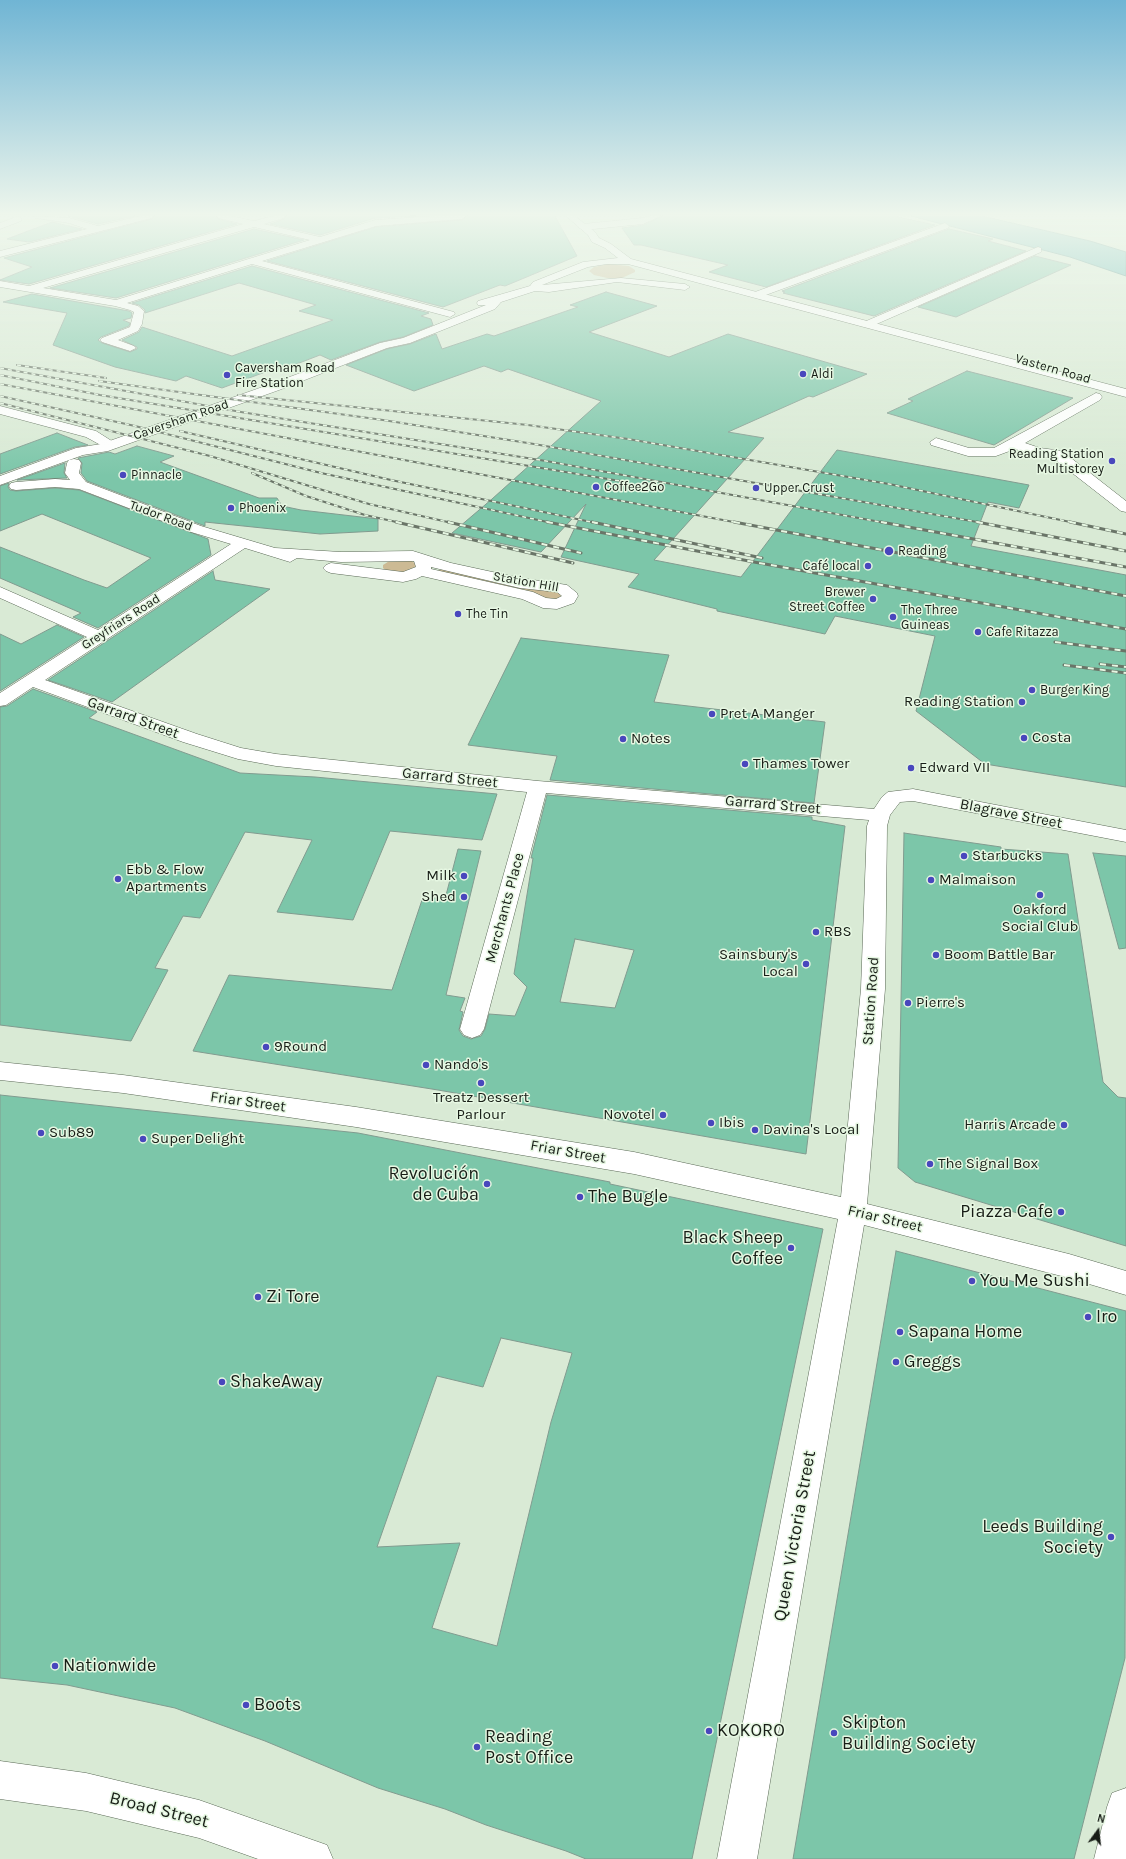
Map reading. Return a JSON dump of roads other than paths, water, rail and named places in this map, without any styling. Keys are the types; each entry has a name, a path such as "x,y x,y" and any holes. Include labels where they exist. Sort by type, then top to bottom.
{"street":[{"path":"116,303 139,311 137,324 131,332 106,340 130,348"},
{"path":"407,303 450,314"},
{"name":"Caversham Road","path":"384,345 392,337 450,314 484,303"},
{"name":"Caversham Road","path":"0,481 81,451 107,447 275,387 384,345 406,341 491,307 495,303"},
{"name":"Vastern Road","path":"752,303 1126,404"},
{"name":"Vastern Road","path":"791,303 1126,393"},
{"path":"868,324 917,303"},
{"path":"936,442 976,453 996,452 1014,444 1096,397"},
{"path":"0,410 91,434 107,447 93,456 0,493"},
{"path":"1014,444 1038,452 1057,454 1126,508"},
{"path":"74,463 72,473 81,485"},
{"name":"Tudor Road","path":"16,486 55,482 81,485 196,529 243,543"},
{"name":"Station Hill","path":"243,543 276,552 304,562 351,572 379,574 390,577 403,577 420,565 447,567 520,583 561,588 569,593 570,596 568,600 556,604 543,603 527,595 420,565 404,554 388,556 333,557 276,552"},
{"name":"Greyfriars Road","path":"0,701 243,543"},
{"path":"379,574 375,570 374,566 376,562 388,556"},
{"path":"0,592 99,636"},
{"name":"Garrard Street","path":"32,680 190,738 238,753 300,763 538,787 769,804 880,815"},
{"name":"Merchants Place","path":"472,1029 538,787"},
{"name":"Blagrave Street","path":"895,796 913,795 1126,836"},
{"name":"Station Road","path":"853,1212 873,989 878,826 880,815 889,800 895,796"},
{"name":"Friar Street","path":"0,1071 123,1084 444,1130 634,1164 790,1196 982,1243 1126,1283"},
{"name":"Queen Victoria Street","path":"737,1859 853,1212"},
{"name":"Broad Street","path":"0,1780 86,1792 199,1819 313,1859"},
{"path":"1114,1859 1126,1807"}],"railway":[{"path":"17,365 106,378"},
{"path":"0,368 241,412 546,461 886,523"},
{"path":"0,375 100,395 620,481"},
{"path":"99,381 383,420 534,444 983,523"},
{"path":"0,384 739,523"},
{"path":"238,395 528,425 628,439 889,484 1075,523"},
{"path":"0,396 135,426 321,473 551,523"},
{"path":"0,403 210,456 369,504 452,523"},
{"path":"180,431 391,480 596,523"},
{"path":"252,473 306,496 365,515 401,523"},
{"path":"396,522 573,563"},
{"path":"448,522 581,553"},
{"path":"592,522 762,558"},
{"path":"734,522 1126,596"},
{"path":"881,522 1126,567"},
{"path":"977,522 1126,551"},
{"path":"1070,522 1126,534"},
{"path":"551,523 754,562 1126,629"},
{"path":"1055,642 1126,651"},
{"path":"1100,664 1126,667"},
{"path":"1064,665 1126,673"}],"place":[{"name":"Aldi","path":"803,374"},
{"name":"Caversham Road Fire Station","path":"227,375"},
{"name":"Reading Station Multistorey","path":"1112,461"},
{"name":"Pinnacle","path":"123,475"},
{"name":"Coffee2Go","path":"596,487"},
{"name":"Upper Crust","path":"756,488"},
{"name":"Phoenix","path":"231,508"},
{"name":"Reading","path":"889,551"},
{"name":"Café local","path":"868,566"},
{"name":"Brewer Street Coffee","path":"873,599"},
{"name":"The Tin","path":"458,614"},
{"name":"The Three Guineas","path":"893,617"},
{"name":"Cafe Ritazza","path":"978,632"},
{"name":"Burger King","path":"1032,690"},
{"name":"Reading Station","path":"1022,702"},
{"name":"Pret A Manger","path":"712,714"},
{"name":"Costa","path":"1024,738"},
{"name":"Notes","path":"623,739"},
{"name":"Thames Tower","path":"745,764"},
{"name":"Edward VII","path":"911,768"},
{"name":"Starbucks","path":"964,856"},
{"name":"Milk","path":"464,876"},
{"name":"Ebb & Flow Apartments","path":"118,879"},
{"name":"Malmaison","path":"931,880"},
{"name":"Oakford Social Club","path":"1040,895"},
{"name":"Shed","path":"464,897"},
{"name":"RBS","path":"816,932"},
{"name":"Boom Battle Bar","path":"936,955"},
{"name":"Sainsbury's Local","path":"806,964"},
{"name":"Pierre's","path":"908,1003"},
{"name":"9Round","path":"266,1047"},
{"name":"Nando's","path":"426,1065"},
{"name":"Treatz Dessert Parlour","path":"481,1083"},
{"name":"Novotel","path":"663,1115"},
{"name":"Ibis","path":"711,1123"},
{"name":"Harris Arcade","path":"1064,1125"},
{"name":"Davina's Local","path":"755,1130"},
{"name":"Sub89","path":"41,1133"},
{"name":"Super Delight","path":"143,1139"},
{"name":"The Signal Box","path":"930,1164"},
{"name":"Revolución de Cuba","path":"487,1184"},
{"name":"The Bugle","path":"580,1197"},
{"name":"Piazza Cafe","path":"1061,1212"},
{"name":"Black Sheep Coffee","path":"791,1248"},
{"name":"You Me Sushi","path":"972,1281"},
{"name":"Zi Tore","path":"258,1297"},
{"name":"Iro","path":"1088,1317"},
{"name":"Sapana Home","path":"900,1332"},
{"name":"Greggs","path":"896,1362"},
{"name":"ShakeAway","path":"222,1382"},
{"name":"Leeds Building Society","path":"1111,1537"},
{"name":"Nationwide","path":"55,1666"},
{"name":"Boots","path":"246,1705"},
{"name":"KOKORO","path":"709,1731"},
{"name":"Skipton Building Society","path":"834,1733"},
{"name":"Reading Post Office","path":"477,1747"}]}
